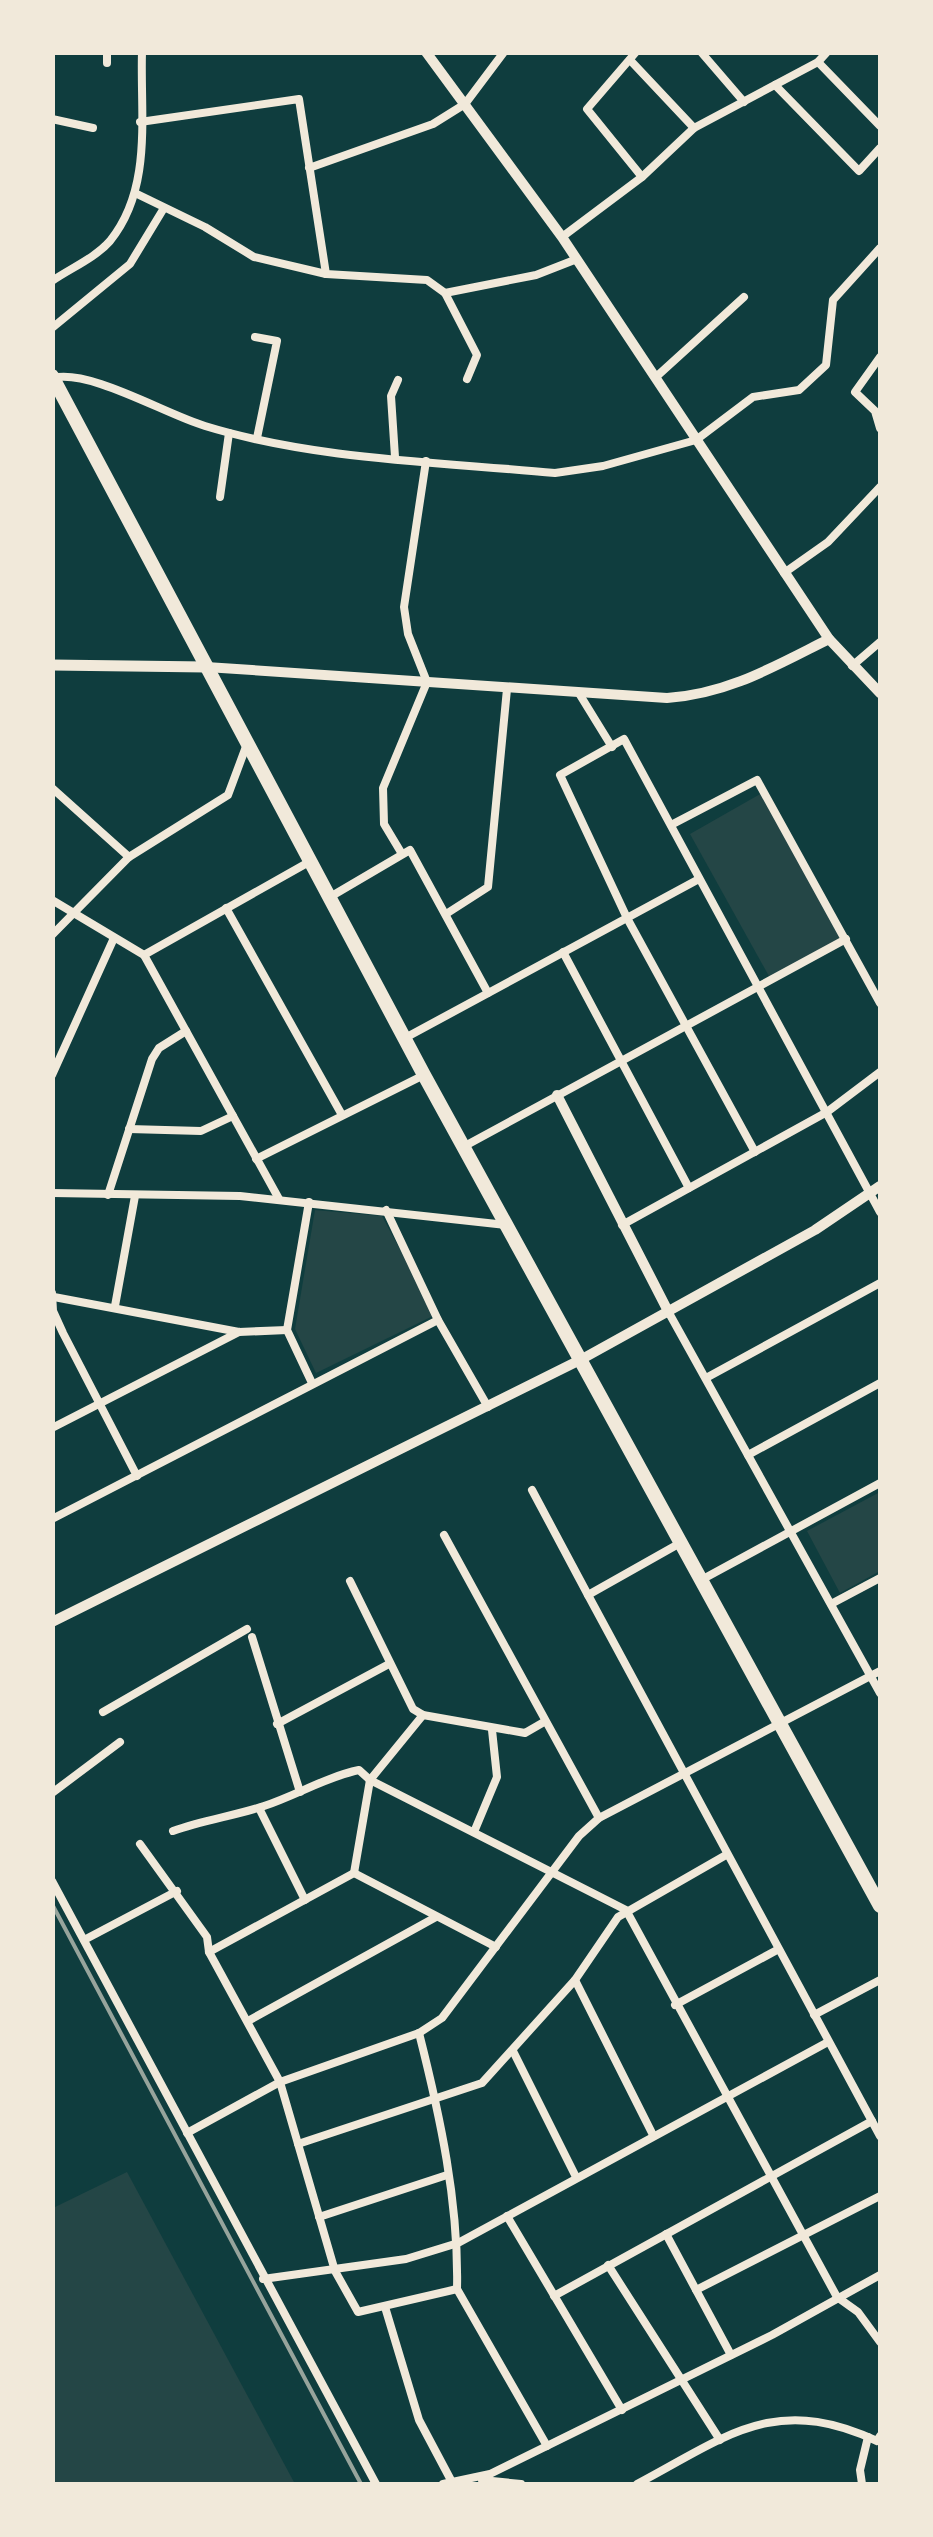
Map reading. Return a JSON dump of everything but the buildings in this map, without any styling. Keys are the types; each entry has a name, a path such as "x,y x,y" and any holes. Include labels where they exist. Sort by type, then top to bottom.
{"highway":[{"path":"53,377 206,667 249,739 309,862 424,1075 880,1906"}],"main road":[{"path":"52,664 206,667"}],"street":[{"path":"107,52 107,63"},
{"path":"52,281 110,241 135,194 142,158 142,52"},
{"path":"426,52 562,237 829,638 880,693"},
{"path":"309,168 410,135 465,104 504,52"},
{"path":"702,52 744,102"},
{"path":"562,237 642,177 694,128 818,62 827,52"},
{"path":"642,177 587,110 633,56 694,128"},
{"path":"818,62 880,126"},
{"path":"776,85 859,171 880,148"},
{"path":"140,122 298,99 326,274"},
{"path":"52,120 92,128"},
{"path":"135,194 254,257 326,274 427,280 444,293 477,355 467,379"},
{"path":"52,328 130,264 164,208"},
{"path":"53,377 77,376 176,417 229,433 426,461 555,473 616,463 696,440 753,397 798,390 826,365 833,300 880,248"},
{"path":"444,293 536,275 577,259"},
{"path":"656,377 744,297"},
{"path":"255,337 278,342 257,438"},
{"path":"880,356 855,392 875,411 880,428"},
{"path":"395,457 391,396 398,380"},
{"path":"220,496 229,433"},
{"path":"402,854 384,824 383,788 426,682 408,634 404,607 426,461"},
{"path":"784,572 828,542 880,487"},
{"path":"206,667 667,698 711,693 829,638"},
{"path":"852,666 880,642"},
{"path":"446,914 488,887 492,807 506,689"},
{"path":"580,695 612,747"},
{"path":"52,935 129,857 228,796 249,739"},
{"path":"755,1152 627,918 560,775 624,739 827,1112 876,1189 880,1212"},
{"path":"671,825 756,780 880,1003"},
{"path":"52,788 129,857"},
{"path":"330,897 410,850 488,994"},
{"path":"144,955 309,862"},
{"path":"404,1038 699,880"},
{"path":"52,900 144,955 280,1199"},
{"path":"226,908 342,1115"},
{"path":"52,1075 114,938"},
{"path":"464,1147 846,940"},
{"path":"563,952 689,1188"},
{"path":"108,1195 152,1059 159,1048 186,1031"},
{"path":"52,1042 65,1047"},
{"path":"622,1226 827,1112 880,1072"},
{"path":"256,1159 424,1075"},
{"path":"557,1095 622,1226 880,1692"},
{"path":"130,1129 200,1131 233,1116"},
{"path":"52,1622 670,1313 876,1189"},
{"path":"52,1193 280,1199 506,1224"},
{"path":"115,1306 135,1196"},
{"path":"309,1202 287,1330 312,1383"},
{"path":"386,1210 438,1320 488,1407"},
{"path":"706,1378 880,1283"},
{"path":"137,1476 63,1333 53,1295 239,1332 287,1330"},
{"path":"52,1519 438,1320"},
{"path":"52,1428 239,1332"},
{"path":"748,1455 880,1383"},
{"path":"703,1579 880,1483"},
{"path":"532,1490 880,2136"},
{"path":"444,1534 599,1818"},
{"path":"588,1594 683,1542"},
{"path":"831,1604 880,1578"},
{"path":"350,1582 413,1709 423,1715 492,1730 524,1733 544,1722"},
{"path":"103,1712 249,1633 300,1792"},
{"path":"278,1724 388,1664"},
{"path":"187,2133 280,2082 419,2033 442,2018 578,1836 599,1818 880,1671"},
{"path":"354,1873 370,1780 423,1715"},
{"path":"474,1832 497,1777 492,1730"},
{"path":"52,1793 120,1742"},
{"path":"173,1832 259,1808 331,1776 360,1770 370,1780 626,1910 837,2297 858,2312 880,2342"},
{"path":"259,1808 305,1900"},
{"path":"140,1844 206,1936 210,1952 280,2082 335,2271 358,2312 458,2289"},
{"path":"298,2144 482,2083 576,1980 605,1933 626,1910 726,1855"},
{"path":"210,1952 354,1873"},
{"path":"354,1873 496,1947"},
{"path":"52,1881 376,2484"},
{"path":"84,1940 177,1891"},
{"path":"248,2020 436,1917"},
{"path":"675,2005 777,1950"},
{"path":"576,1980 653,2135"},
{"path":"814,2015 880,1980"},
{"path":"419,2033 436,2100 448,2175 458,2243 458,2289 547,2446"},
{"path":"264,2278 406,2259 458,2243 828,2042"},
{"path":"513,2051 576,2177"},
{"path":"554,2296 872,2121"},
{"path":"318,2217 448,2175"},
{"path":"696,2290 880,2196"},
{"path":"507,2216 622,2410"},
{"path":"666,2234 731,2355"},
{"path":"608,2265 720,2440"},
{"path":"443,2484 472,2480 547,2446 683,2380 880,2275"},
{"path":"385,2307 418,2420 452,2484"},
{"path":"637,2484 756,2424 812,2418 876,2441 880,2436"},
{"path":"862,2484 860,2470 868,2437"},
{"path":"472,2480 521,2484"}],"shaded area":[{"path":"762,793 843,939 770,978 690,834"},
{"path":"315,1210 382,1216 435,1315 316,1373 295,1329"},
{"path":"880,1492 880,1571 840,1593 807,1531"},
{"path":"127,2172 295,2484 53,2484 53,2208"}],"railway":[{"path":"52,1904 361,2484"}]}
